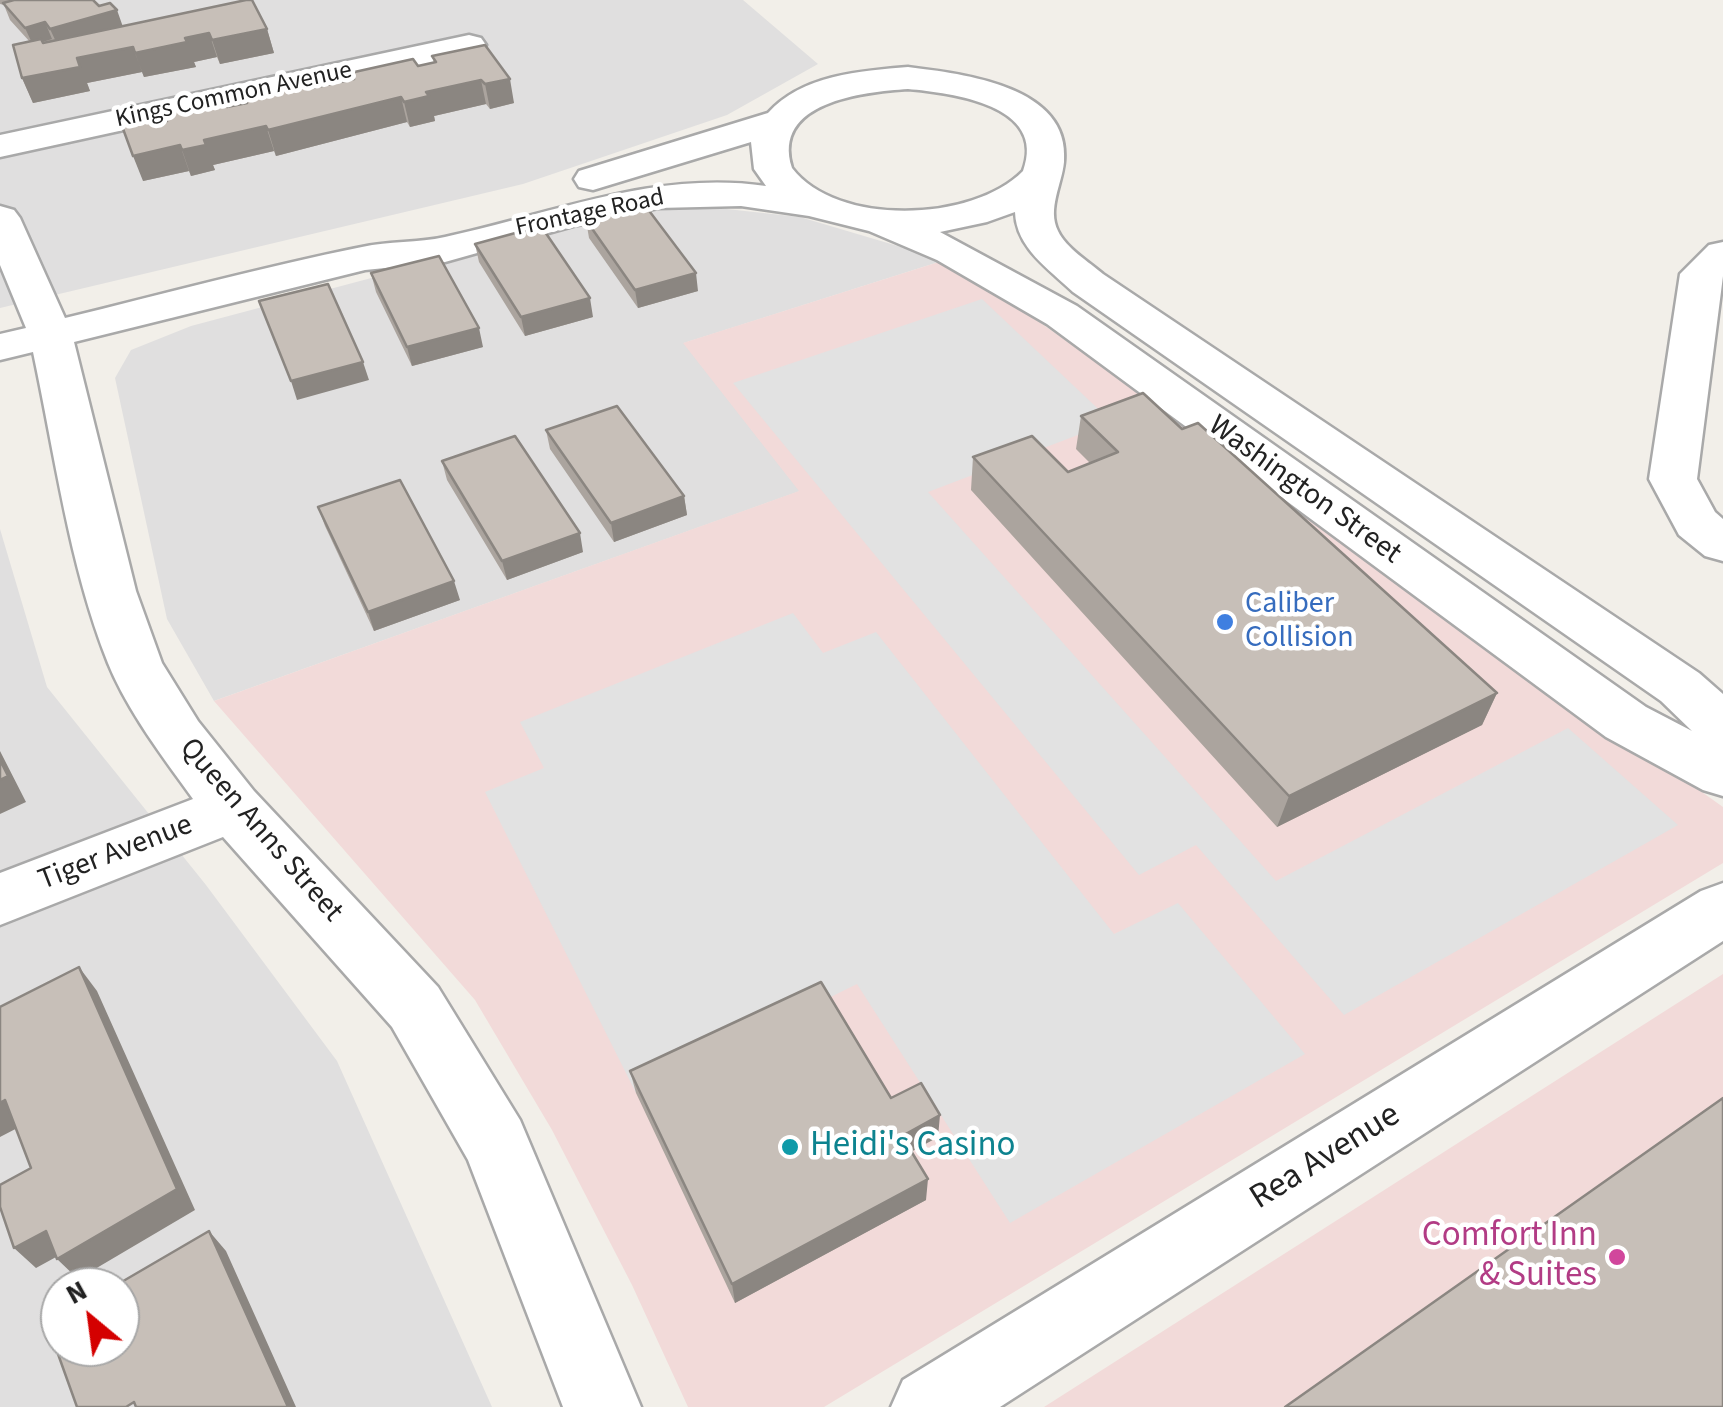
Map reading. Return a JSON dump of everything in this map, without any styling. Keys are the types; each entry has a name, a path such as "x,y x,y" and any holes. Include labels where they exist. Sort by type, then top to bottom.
{"street":[{"name":"Kings Common Avenue","path":"0,146 468,46"},
{"name":"Frontage Road","path":"364,258 429,228 776,122 798,104 829,90 880,80 948,82 986,91 1017,106 1038,125 1048,146 1044,168"},
{"path":"776,122 766,143 770,166 787,186 816,205"},
{"path":"878,220 933,221 984,212 1022,193 1044,168"},
{"name":"Washington Street","path":"1044,168 1032,212 1036,236 1088,282 1680,687 1723,727"},
{"name":"Frontage Road","path":"25,341 364,258 445,250 565,216 658,196 741,194 816,205 878,220"},
{"name":"Queen Anns Street","path":"0,218 25,341 136,666 178,736 233,808 414,1007 496,1144 602,1407"},
{"name":"Washington Street","path":"878,220 951,251 1062,315 1626,722 1723,774"},
{"path":"1723,254 1702,274 1673,479 1696,524 1723,544"},
{"name":"Tiger Avenue","path":"0,899 233,808"},
{"name":"Rea Avenue","path":"930,1407 1723,910"}],"shaded area":[{"path":"0,0 743,0 818,64 727,115 523,184 0,308"},
{"path":"690,205 800,217 945,260 684,343 800,491 214,701 167,619 115,378 131,350 191,326 623,211"},
{"path":"945,260 1048,328 1723,807 1723,863 824,1407 688,1407 632,1285 552,1130 475,1000 214,701 799,491 683,343"},
{"path":"982,299 1112,422 928,492 1276,881 1568,728 1678,825 1344,1015 1196,845 1139,875 733,383"},
{"path":"0,529 47,687 206,885 337,1061 492,1407 0,1407"},
{"path":"793,613 823,653 876,632 1114,934 1178,903 1305,1054 1010,1223 857,984 636,1093 485,792 544,768 520,722"},
{"path":"1723,974 1723,1407 1044,1407"}],"building":[{"path":"93,0 99,6 110,3 117,10 50,29 45,22 25,28 3,3"},
{"path":"252,0 267,29 212,40 209,33 135,53 133,47 77,58 80,67 22,78 13,45 41,39 43,43"},
{"path":"485,45 510,79 485,84 481,80 426,92 429,96 404,102 401,97 268,130 266,126 204,140 206,145 182,150 180,145 133,156 122,126 167,121 163,114 224,100 227,107 247,103 244,97 305,83 308,89 354,79 350,73 413,59 418,66 436,62 432,56"},
{"path":"644,204 696,273 635,290 586,220"},
{"path":"541,226 590,298 521,317 475,244"},
{"path":"439,256 479,328 407,347 371,273"},
{"path":"328,284 363,362 291,381 259,301"},
{"path":"1143,393 1182,429 1198,423 1497,693 1289,796 973,457 1032,436 1068,472 1118,452 1081,416"},
{"path":"617,406 684,496 611,523 546,430"},
{"path":"515,436 580,533 502,561 442,461"},
{"path":"400,480 454,581 368,612 318,507"},
{"path":"0,760 8,776 0,780"},
{"path":"79,967 177,1189 57,1259 46,1231 14,1248 0,1207 0,1185 31,1168 5,1100 0,1103 0,1007"},
{"name":"Heidi's Casino","path":"821,982 891,1098 921,1083 940,1115 902,1136 928,1179 732,1284 630,1071"},
{"name":"Comfort Inn & Suites","path":"1723,1098 1723,1407 1285,1407"},
{"path":"209,1231 288,1407 136,1407 134,1402 126,1407 77,1407 63,1367 140,1367 140,1271"}],"place":[{"name":"Caliber Collision","path":"1225,622"},
{"name":"Heidi's Casino","path":"790,1147"},
{"name":"Comfort Inn & Suites","path":"1617,1257"}]}
